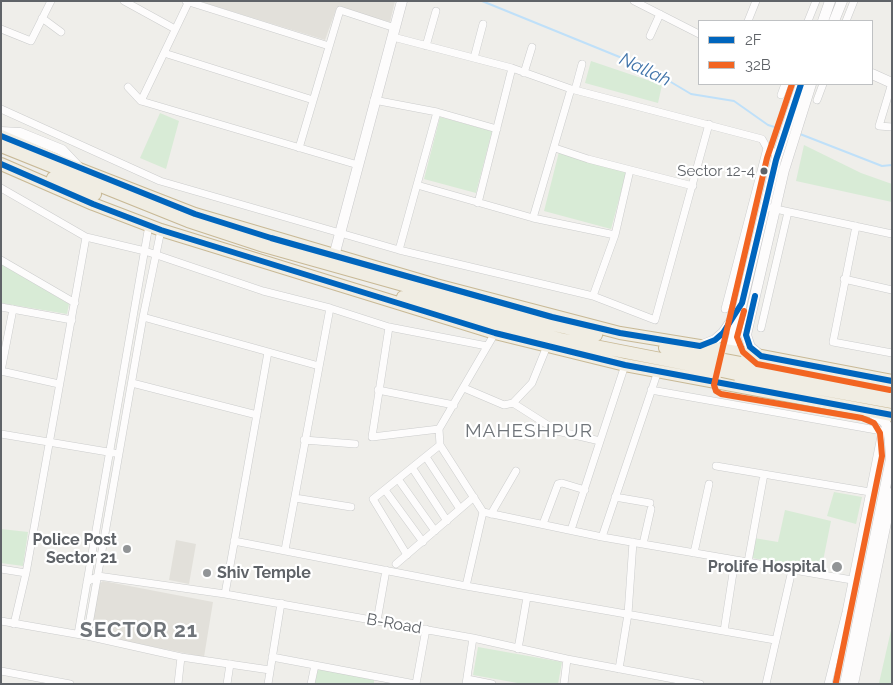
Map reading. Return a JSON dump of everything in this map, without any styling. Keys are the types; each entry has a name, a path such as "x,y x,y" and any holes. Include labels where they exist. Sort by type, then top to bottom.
{"highway":[{"path":"1,134 76,171 205,227 372,282 495,333 625,365 723,385 892,415"},
{"path":"1,146 196,214 334,256 372,282"},
{"path":"1,156 189,231 372,282 564,340 725,360 761,356 892,381"},
{"path":"1,164 155,228 372,282 620,332 700,346 738,368 892,402"},
{"path":"738,368 892,392"}],"street":[{"path":"1,29 31,41 50,1"},
{"path":"124,1 175,29"},
{"path":"334,256 374,100 402,1"},
{"path":"634,1 698,33"},
{"path":"748,20 756,1"},
{"path":"808,20 816,1"},
{"path":"823,20 830,1"},
{"path":"834,20 842,1"},
{"path":"846,20 854,1"},
{"path":"141,101 188,2 329,46"},
{"path":"299,148 340,10 426,46 512,68 573,89 762,139 767,148 778,155"},
{"path":"426,46 436,10"},
{"path":"650,36 660,14"},
{"path":"42,18 61,32"},
{"path":"474,58 483,24"},
{"path":"524,73 532,47"},
{"path":"164,53 313,100"},
{"path":"533,218 582,64"},
{"path":"478,203 512,68"},
{"path":"873,74 892,83 879,126 892,127"},
{"path":"780,95 785,85"},
{"path":"797,112 801,85"},
{"path":"723,385 725,360 797,112 810,85"},
{"path":"817,100 823,85"},
{"path":"128,87 141,101 358,165"},
{"path":"374,100 437,112 497,129"},
{"path":"1,109 160,181 399,250 593,296 655,320 709,124"},
{"path":"399,250 437,112"},
{"path":"761,356 750,347 746,335 778,155 788,142"},
{"path":"555,148 693,186"},
{"path":"724,309 767,148"},
{"path":"593,296 615,235 630,170"},
{"path":"417,185 533,218 615,235"},
{"path":"1,188 86,237 145,251 263,292 330,308 389,326 487,346"},
{"path":"770,208 892,234"},
{"path":"761,328 788,212"},
{"path":"856,226 833,342 892,354"},
{"path":"78,634 145,251 155,228"},
{"path":"87,636 156,255 155,228"},
{"path":"14,624 26,573 86,237"},
{"path":"1,260 75,303"},
{"path":"844,280 892,290"},
{"path":"700,346 715,340 723,334 742,302"},
{"path":"1,307 72,320"},
{"path":"285,550 330,308"},
{"path":"13,309 1,371 59,384"},
{"path":"134,312 319,366"},
{"path":"389,326 372,437 439,429"},
{"path":"466,586 483,512 440,445 439,429 495,333"},
{"path":"464,388 504,405 513,403 532,383 547,346"},
{"path":"225,594 268,352"},
{"path":"571,530 625,365"},
{"path":"602,537 658,371"},
{"path":"132,383 257,416"},
{"path":"378,390 454,405"},
{"path":"651,390 882,431 852,580 828,684"},
{"path":"513,403 556,431 600,441"},
{"path":"845,684 891,455 889,431 885,422 878,416 864,410"},
{"path":"1,434 119,454"},
{"path":"304,440 355,444"},
{"path":"407,555 373,499 440,445"},
{"path":"426,457 460,509"},
{"path":"716,466 870,492"},
{"path":"412,468 447,521"},
{"path":"491,514 516,471"},
{"path":"748,562 764,474"},
{"path":"398,479 435,531"},
{"path":"543,524 558,484 562,483 585,490"},
{"path":"694,554 709,484"},
{"path":"385,490 423,542"},
{"path":"853,684 892,493"},
{"path":"396,564 474,497"},
{"path":"615,497 651,506 643,544"},
{"path":"294,498 351,508"},
{"path":"483,512 694,554 852,580"},
{"path":"234,541 466,586 774,640"},
{"path":"619,669 628,614 634,542"},
{"path":"724,631 735,560"},
{"path":"1,570 26,573"},
{"path":"377,621 386,570"},
{"path":"766,684 774,640 792,570"},
{"path":"87,582 98,576"},
{"name":"B-Road","path":"98,576 281,603 473,638 567,659 700,684"},
{"path":"518,649 527,597"},
{"path":"268,684 281,603"},
{"path":"1,621 78,634 182,656 270,670"},
{"path":"272,657 377,680 415,684 426,630"},
{"path":"473,638 466,681 492,684"},
{"path":"178,684 182,656"},
{"path":"564,684 567,659"},
{"path":"227,684 230,664"},
{"path":"311,684 315,665"},
{"path":"1,670 50,682 70,684"}],"shaded area":[{"path":"198,1 395,1 390,22 337,7 325,40"},
{"path":"176,540 196,544 189,584 169,580"},
{"path":"103,581 213,602 204,657 90,634 98,585"}],"green space":[{"path":"591,61 662,85 658,103 585,83"},
{"path":"160,113 179,121 166,169 140,158"},
{"path":"440,117 492,131 476,193 424,179"},
{"path":"804,145 861,173 892,184 892,202 796,181"},
{"path":"559,152 627,170 611,229 544,211"},
{"path":"1,264 69,304 67,314 1,303"},
{"path":"834,492 862,497 856,524 827,516"},
{"path":"785,510 831,521 821,571 752,558 754,538 778,542"},
{"path":"1,529 28,532 23,566 1,563"},
{"path":"892,626 892,684 880,684 879,683"},
{"path":"478,647 562,662 558,684 523,684 473,675"},
{"path":"317,668 374,680 374,684 314,684"}],"waterway":[{"name":"Nallah","path":"482,1 649,69 691,94 734,101 768,125 781,129"},
{"name":"Nallah","path":"800,134 882,166 892,165"}],"transit line":[{"name":"32B","path":"792,85 767,158 714,385 716,391 721,394 862,418 874,423 880,433 882,456 836,682"},
{"name":"2F","path":"1,136 195,214 271,238 552,317 620,333 700,346 715,340 723,333 742,303 776,160 801,85"},
{"name":"2F","path":"1,164 93,204 161,230 495,333 625,365 892,415"},
{"name":"2F","path":"755,296 746,335 750,347 761,356 892,381"},
{"name":"32B","path":"744,311 737,337 743,352 757,364 890,390"}],"place":[{"name":"Sector 12-4","path":"764,171"},
{"name":"Police Post Sector 21","path":"127,549"},
{"name":"Prolife Hospital","path":"837,567"},
{"name":"Shiv Temple","path":"207,573"}],"district":[{"name":"MAHESHPUR","path":"529,431"},
{"name":"SECTOR 21","path":"139,631"}]}
